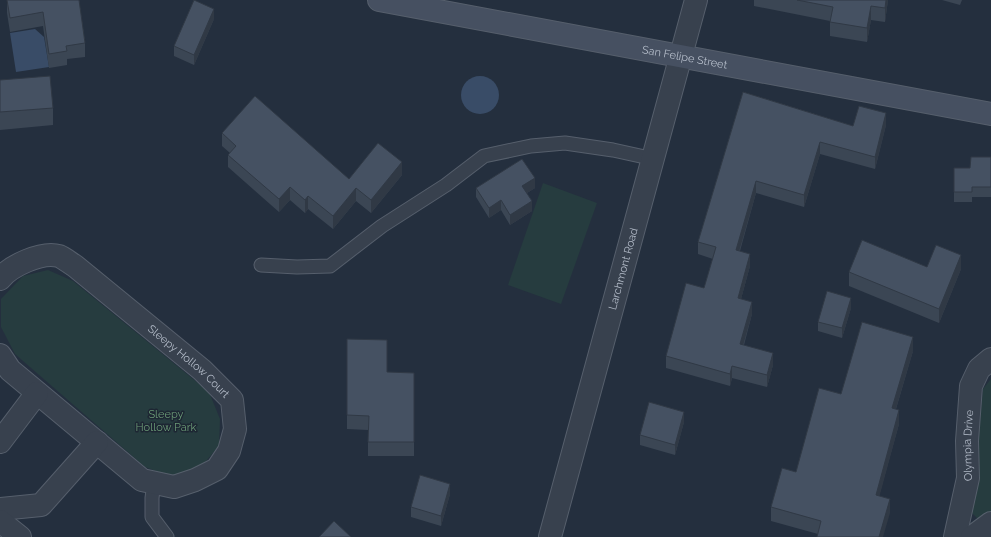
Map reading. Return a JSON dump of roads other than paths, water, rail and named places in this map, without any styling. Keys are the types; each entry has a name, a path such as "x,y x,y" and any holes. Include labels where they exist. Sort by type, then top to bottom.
{"main road":[{"name":"San Felipe Street","path":"379,0 682,55 991,114"}],"street":[{"name":"Larchmont Road","path":"550,537 696,0"},
{"name":"Sleepy Hollow Court","path":"0,279 4,274 34,257 58,256 75,266 202,370 232,400 235,428 228,451 217,469 195,480 174,487 142,480 10,370 0,355"},
{"name":"Olympia Drive","path":"956,537 968,478 967,441 971,386 979,369 991,359"},
{"path":"0,442 37,393"},
{"path":"0,510 41,506 97,442"},
{"path":"0,521 20,537"},
{"path":"972,537 991,523"}],"lane":[{"path":"261,265 297,267 330,266 382,226 446,185 484,156 531,146 565,143 613,150 654,159"},
{"path":"154,482 152,518 167,537"}],"water":[{"path":"35,29 44,37 49,67 16,72 10,33"},
{"path":"476,76 484,76 494,81 498,88 498,102 494,109 484,114 476,114 466,109 464,106 461,99 461,91 466,81 469,79"}],"park label":[{"name":"Sleepy Hollow Park","path":"166,420"}]}
